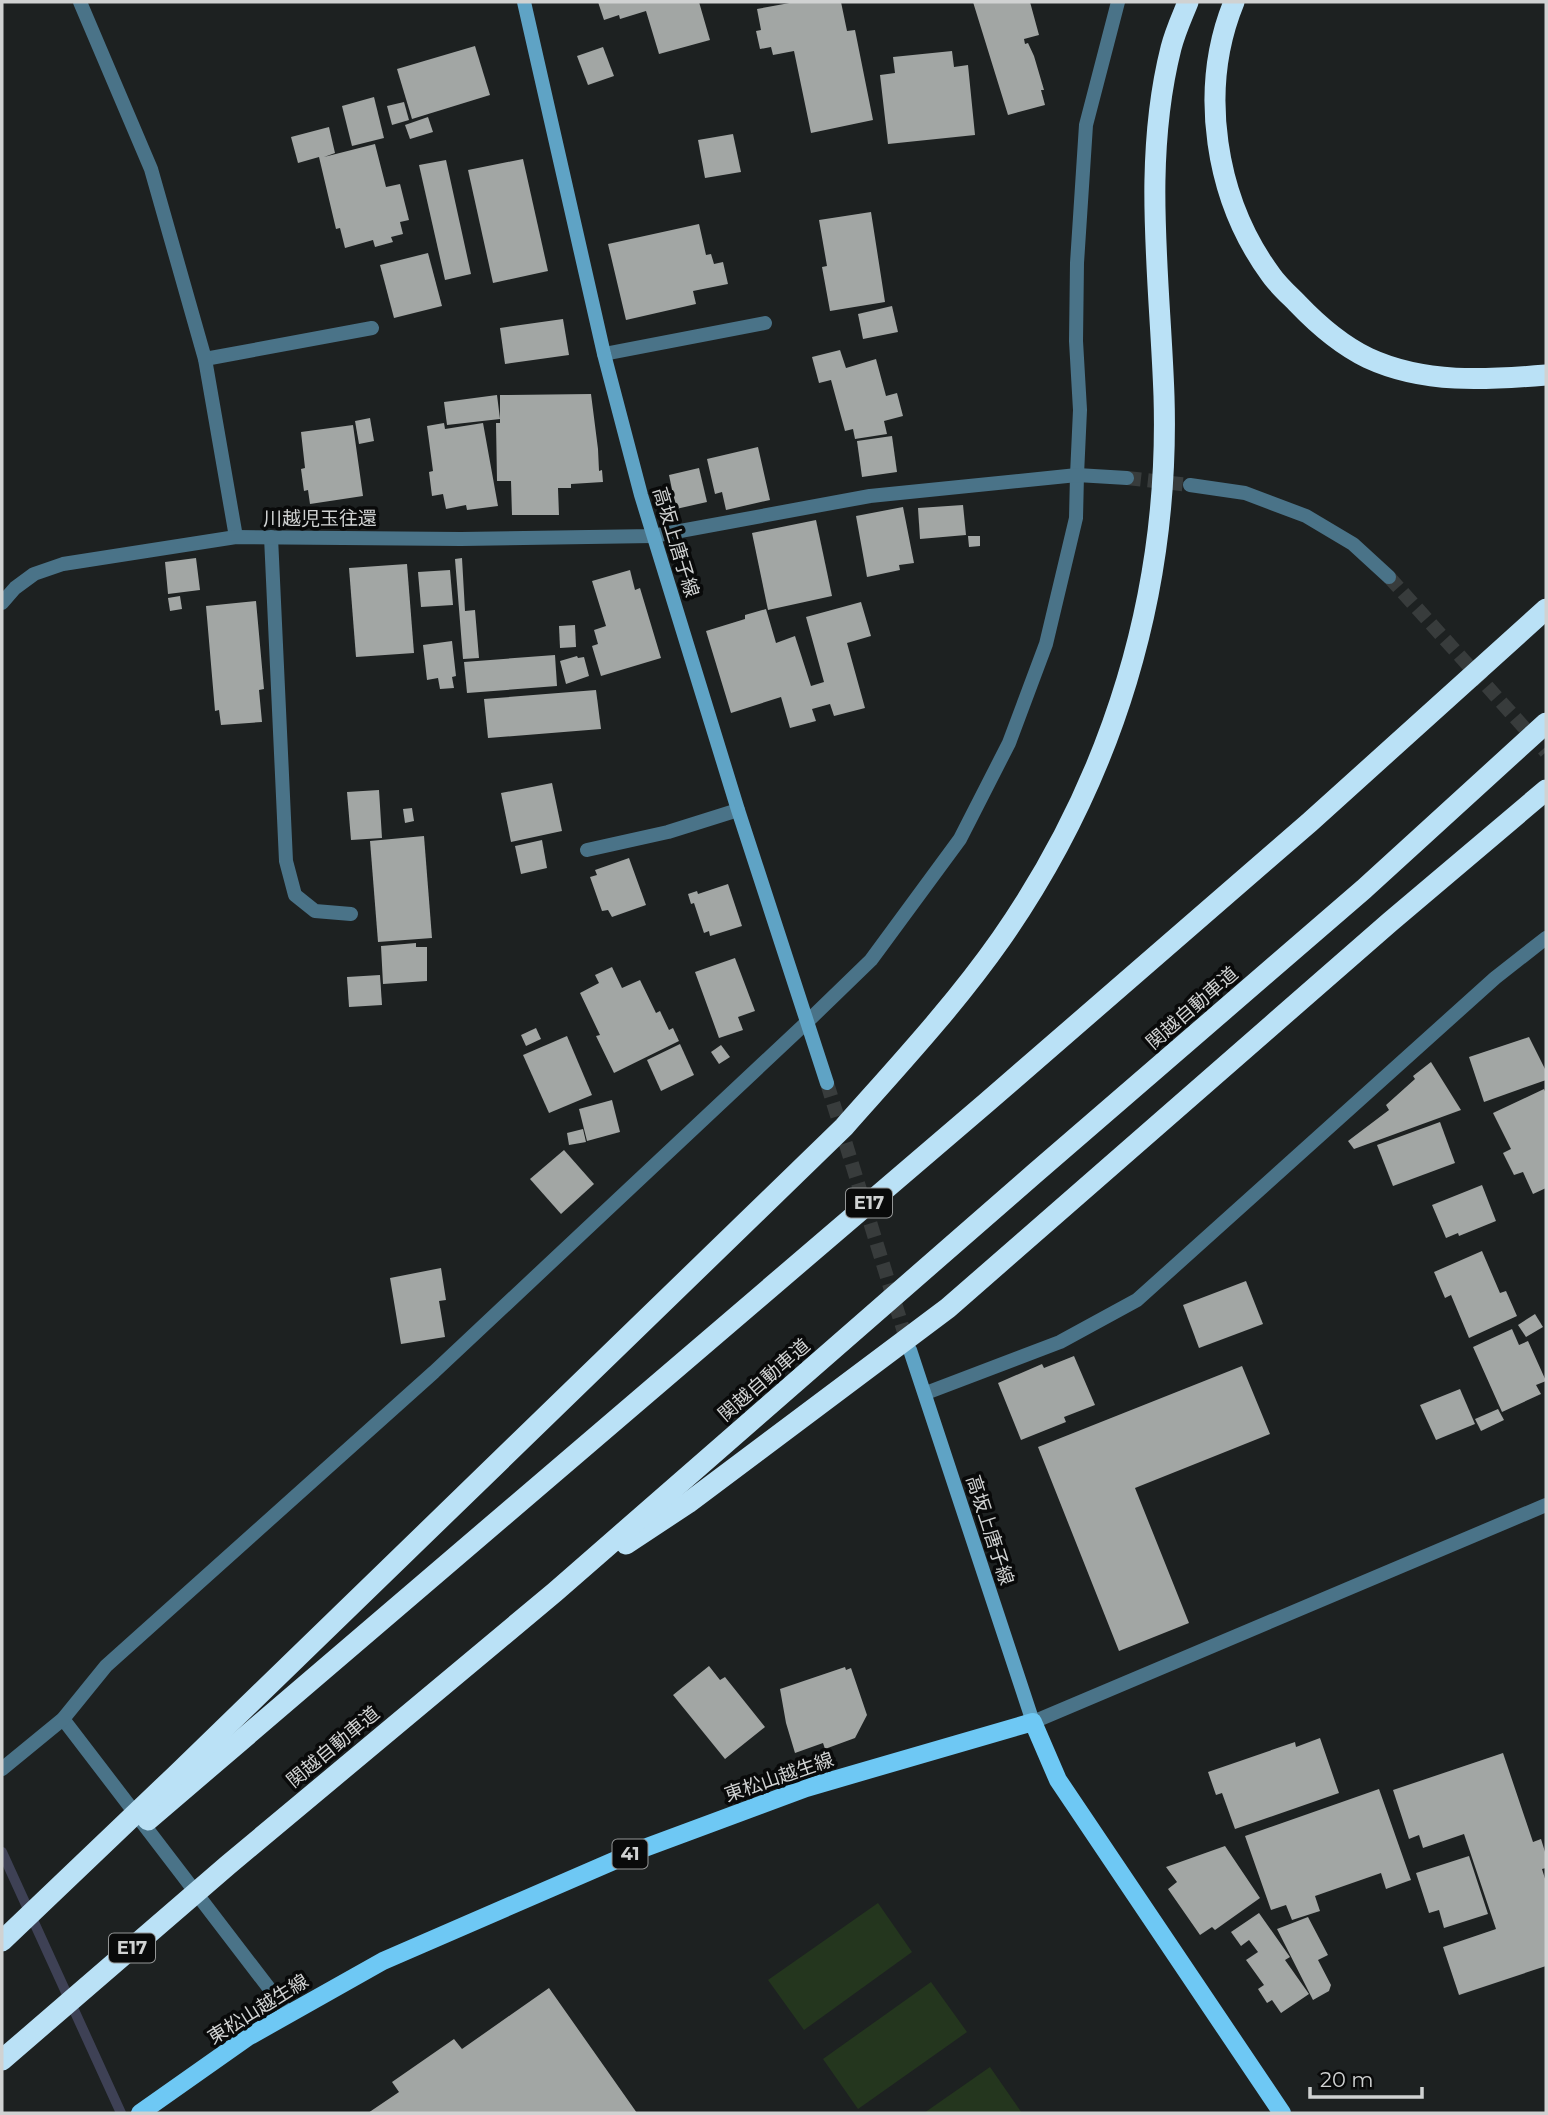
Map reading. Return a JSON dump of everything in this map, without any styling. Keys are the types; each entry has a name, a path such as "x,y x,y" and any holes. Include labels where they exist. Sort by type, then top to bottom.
{"highway":[{"path":"180,1782 844,1127 929,1031 1000,939 1053,857 1089,786 1117,715 1140,636 1156,556 1164,398 1156,279 1154,177 1161,98 1171,45 1188,2"},
{"path":"1234,2 1223,30 1214,97 1221,164 1239,221 1271,276 1318,325 1367,358 1419,374 1480,381 1546,375"},
{"name":"E17","path":"2,1942 180,1782 1017,1076 1310,822 1546,609"},
{"name":"関越自動車道","path":"2,2060 228,1865 555,1591 1364,890 1546,723"},
{"path":"555,1591 688,1503 948,1308 1546,790"}],"main road":[{"name":"高坂上唐子線","path":"524,2 604,354 653,536 827,1083"},
{"name":"高坂上唐子線","path":"910,1350 1033,1722"},
{"name":"東松山越生線","path":"140,2113 248,2037 383,1961 639,1850 806,1788 1033,1722"},
{"path":"1033,1722 1058,1780 1282,2113"}],"street":[{"path":"80,2 151,169 205,359 236,537"},
{"path":"2,1769 63,1719 106,1666 435,1372 871,960 960,839 1009,744 1046,644 1076,518 1080,410 1076,341 1077,263 1086,125 1118,2"},
{"path":"604,354 765,323"},
{"path":"205,359 372,328"},
{"name":"川越児玉往還","path":"2,603 15,588 34,575 63,564 236,537 461,539 653,536 870,496 1076,475 1127,478"},
{"path":"1190,485 1245,493 1306,516 1353,544 1390,577"},
{"path":"271,537 286,861 295,895 315,911 351,914"},
{"path":"587,850 668,832 738,810"},
{"path":"926,1393 1060,1342 1137,1300 1484,988 1546,938"},
{"path":"1033,1722 1546,1505"},
{"path":"63,1719 288,2013"}],"green space":[{"path":"878,1903 912,1952 804,2030 768,1980"},
{"path":"931,1982 967,2032 858,2109 823,2059"},
{"path":"990,2067 1022,2113 924,2113"}],"building":[{"path":"598,2 699,2 710,40 659,54 646,11 620,19 619,15 604,20"},
{"path":"795,2 841,2 847,31 855,30 873,120 811,133 794,51 773,55 771,47 760,49 756,31 761,30 757,9"},
{"path":"973,2 1030,2 1039,35 1024,39 1034,56 1044,90 1041,90 1045,105 1008,115"},
{"path":"475,46 490,95 412,119 397,69"},
{"path":"603,47 614,76 588,85 577,56"},
{"path":"952,51 954,67 968,65 975,135 888,144 880,75 895,73 893,57"},
{"path":"374,97 384,138 352,146 342,106"},
{"path":"404,102 409,120 392,125 387,106"},
{"path":"428,117 433,132 410,139 405,125"},
{"path":"329,127 335,153 324,157 375,144 386,187 400,184 409,220 400,222 403,234 391,237 393,242 375,247 373,240 345,248 340,228 336,229 319,157 298,163 291,137"},
{"path":"733,134 741,172 705,178 698,140"},
{"path":"523,159 548,271 493,283 468,170"},
{"path":"446,160 471,274 445,280 419,165"},
{"path":"871,212 885,302 830,311 822,267 827,266 819,220"},
{"path":"699,224 706,255 711,254 714,264 723,262 728,284 693,291 696,304 626,320 608,244"},
{"path":"428,253 442,306 394,318 380,265"},
{"path":"892,306 898,332 863,339 858,314"},
{"path":"563,319 569,355 505,364 500,328"},
{"path":"840,350 846,368 876,359 886,396 897,393 903,416 884,421 887,434 855,439 853,429 845,431 831,380 819,383 812,357"},
{"path":"591,394 599,471 602,470 603,482 571,484 571,488 558,488 559,515 512,515 511,481 497,481 496,423 500,423 500,395"},
{"path":"497,395 500,419 447,425 444,402"},
{"path":"370,418 374,441 359,444 355,421"},
{"path":"444,423 445,429 483,423 498,506 467,510 466,505 446,509 443,494 432,496 429,472 433,471 427,426"},
{"path":"353,425 363,496 310,504 308,490 304,491 301,469 305,468 301,432"},
{"path":"892,436 897,472 862,477 857,441"},
{"path":"758,447 770,500 726,510 722,492 715,494 707,459"},
{"path":"699,468 707,502 676,509 669,475"},
{"path":"963,505 966,535 920,539 918,508"},
{"path":"903,507 914,563 899,565 900,570 867,577 856,516"},
{"path":"816,520 832,596 768,610 752,533"},
{"path":"968,536 980,536 980,546 969,547"},
{"path":"196,558 200,590 168,594 165,562"},
{"path":"462,558 465,611 475,610 479,658 463,659 455,559"},
{"path":"407,564 414,653 356,657 349,568"},
{"path":"450,570 453,605 421,607 418,572"},
{"path":"630,570 635,590 640,588 661,658 601,676 592,646 598,644 594,630 606,626 592,581"},
{"path":"180,596 182,609 170,611 168,598"},
{"path":"256,601 264,689 259,690 262,722 221,725 219,710 215,711 206,606"},
{"path":"861,602 871,636 847,643 865,708 834,716 830,704 812,709 816,721 790,728 781,697 731,713 706,631 745,619 745,615 766,609 776,643 795,636 811,686 824,682 806,617"},
{"path":"575,625 576,647 560,648 559,626"},
{"path":"452,641 456,676 452,677 454,688 440,689 438,678 427,680 423,645"},
{"path":"555,655 557,686 467,693 464,662"},
{"path":"577,656 584,657 589,676 566,684 560,661"},
{"path":"596,690 601,729 488,738 484,699"},
{"path":"552,783 562,831 511,842 501,793"},
{"path":"379,790 382,838 351,840 347,792"},
{"path":"412,808 414,821 405,823 403,809"},
{"path":"424,836 432,938 378,942 370,841"},
{"path":"542,840 547,868 521,874 515,846"},
{"path":"629,858 646,905 612,917 608,910 602,911 590,877 597,875 595,870"},
{"path":"728,884 742,926 710,936 709,931 704,933 694,903 691,904 688,894 697,891 698,894"},
{"path":"416,943 416,947 427,947 427,981 383,984 381,946"},
{"path":"735,958 755,1011 738,1017 743,1030 719,1038 695,972"},
{"path":"612,967 622,988 640,980 656,1013 660,1011 669,1030 673,1028 679,1041 614,1073 580,993 599,983 595,975"},
{"path":"380,975 382,1005 349,1007 347,977"},
{"path":"536,1028 541,1039 526,1046 521,1035"},
{"path":"567,1036 592,1095 549,1113 523,1055"},
{"path":"1529,1037 1546,1071 1546,1080 1484,1102 1469,1057"},
{"path":"680,1044 694,1075 661,1091 647,1060"},
{"path":"721,1045 730,1057 719,1064 711,1052"},
{"path":"1431,1062 1461,1110 1354,1149 1348,1141 1389,1110 1386,1105 1415,1079 1413,1076"},
{"path":"1544,1089 1546,1188 1533,1194 1523,1172 1514,1175 1503,1153 1511,1149 1493,1113"},
{"path":"612,1100 620,1132 587,1141 579,1109"},
{"path":"1440,1122 1455,1163 1393,1186 1377,1145"},
{"path":"583,1129 586,1142 569,1145 567,1133"},
{"path":"564,1150 594,1184 561,1214 530,1179"},
{"path":"1482,1185 1496,1221 1459,1236 1458,1233 1446,1238 1432,1205"},
{"path":"1482,1251 1500,1293 1506,1291 1517,1316 1469,1338 1451,1295 1445,1298 1434,1272"},
{"path":"441,1268 446,1300 439,1301 445,1337 401,1344 390,1278"},
{"path":"1246,1281 1263,1324 1199,1348 1183,1305"},
{"path":"1535,1314 1543,1327 1526,1337 1518,1325"},
{"path":"1512,1329 1519,1345 1528,1341 1546,1381 1536,1385 1541,1394 1502,1412 1473,1347"},
{"path":"1074,1356 1095,1405 1064,1417 1066,1422 1021,1440 998,1383 1042,1364 1044,1368"},
{"path":"1242,1366 1270,1434 1135,1488 1189,1623 1119,1651 1038,1447"},
{"path":"1460,1389 1475,1424 1436,1440 1420,1405"},
{"path":"1498,1409 1504,1420 1481,1431 1475,1419"},
{"path":"709,1666 720,1680 725,1677 765,1727 725,1759 673,1695"},
{"path":"845,1667 846,1670 851,1668 867,1715 855,1738 825,1749 823,1743 795,1753 780,1689"},
{"path":"1320,1738 1339,1793 1235,1829 1222,1793 1216,1795 1208,1772 1295,1742 1296,1747"},
{"path":"1503,1753 1533,1842 1541,1839 1546,1855 1546,1868 1542,1869 1546,1882 1546,1966 1459,1995 1443,1947 1496,1929 1464,1834 1423,1848 1419,1835 1409,1839 1393,1790"},
{"path":"1379,1789 1411,1880 1386,1889 1381,1873 1315,1896 1320,1911 1292,1920 1286,1905 1271,1910 1245,1836"},
{"path":"1225,1846 1260,1898 1215,1930 1212,1927 1200,1935 1168,1889 1177,1882 1166,1867"},
{"path":"1469,1856 1488,1914 1444,1928 1439,1910 1429,1913 1416,1873"},
{"path":"1259,1913 1290,1957 1285,1960 1309,1994 1281,2013 1272,2000 1267,2003 1258,1989 1264,1985 1246,1960 1258,1952 1249,1940 1241,1946 1231,1932"},
{"path":"1308,1917 1328,1955 1318,1960 1331,1985 1329,1991 1313,2000 1277,1929"},
{"path":"549,1988 637,2113 368,2113 399,2092 392,2082 454,2039 462,2049"}],"waterway":[{"path":"2,1852 121,2113"}],"tunnel":[{"path":"1127,478 1190,485"},
{"path":"1389,577 1546,752"},
{"path":"827,1083 908,1345"}]}
